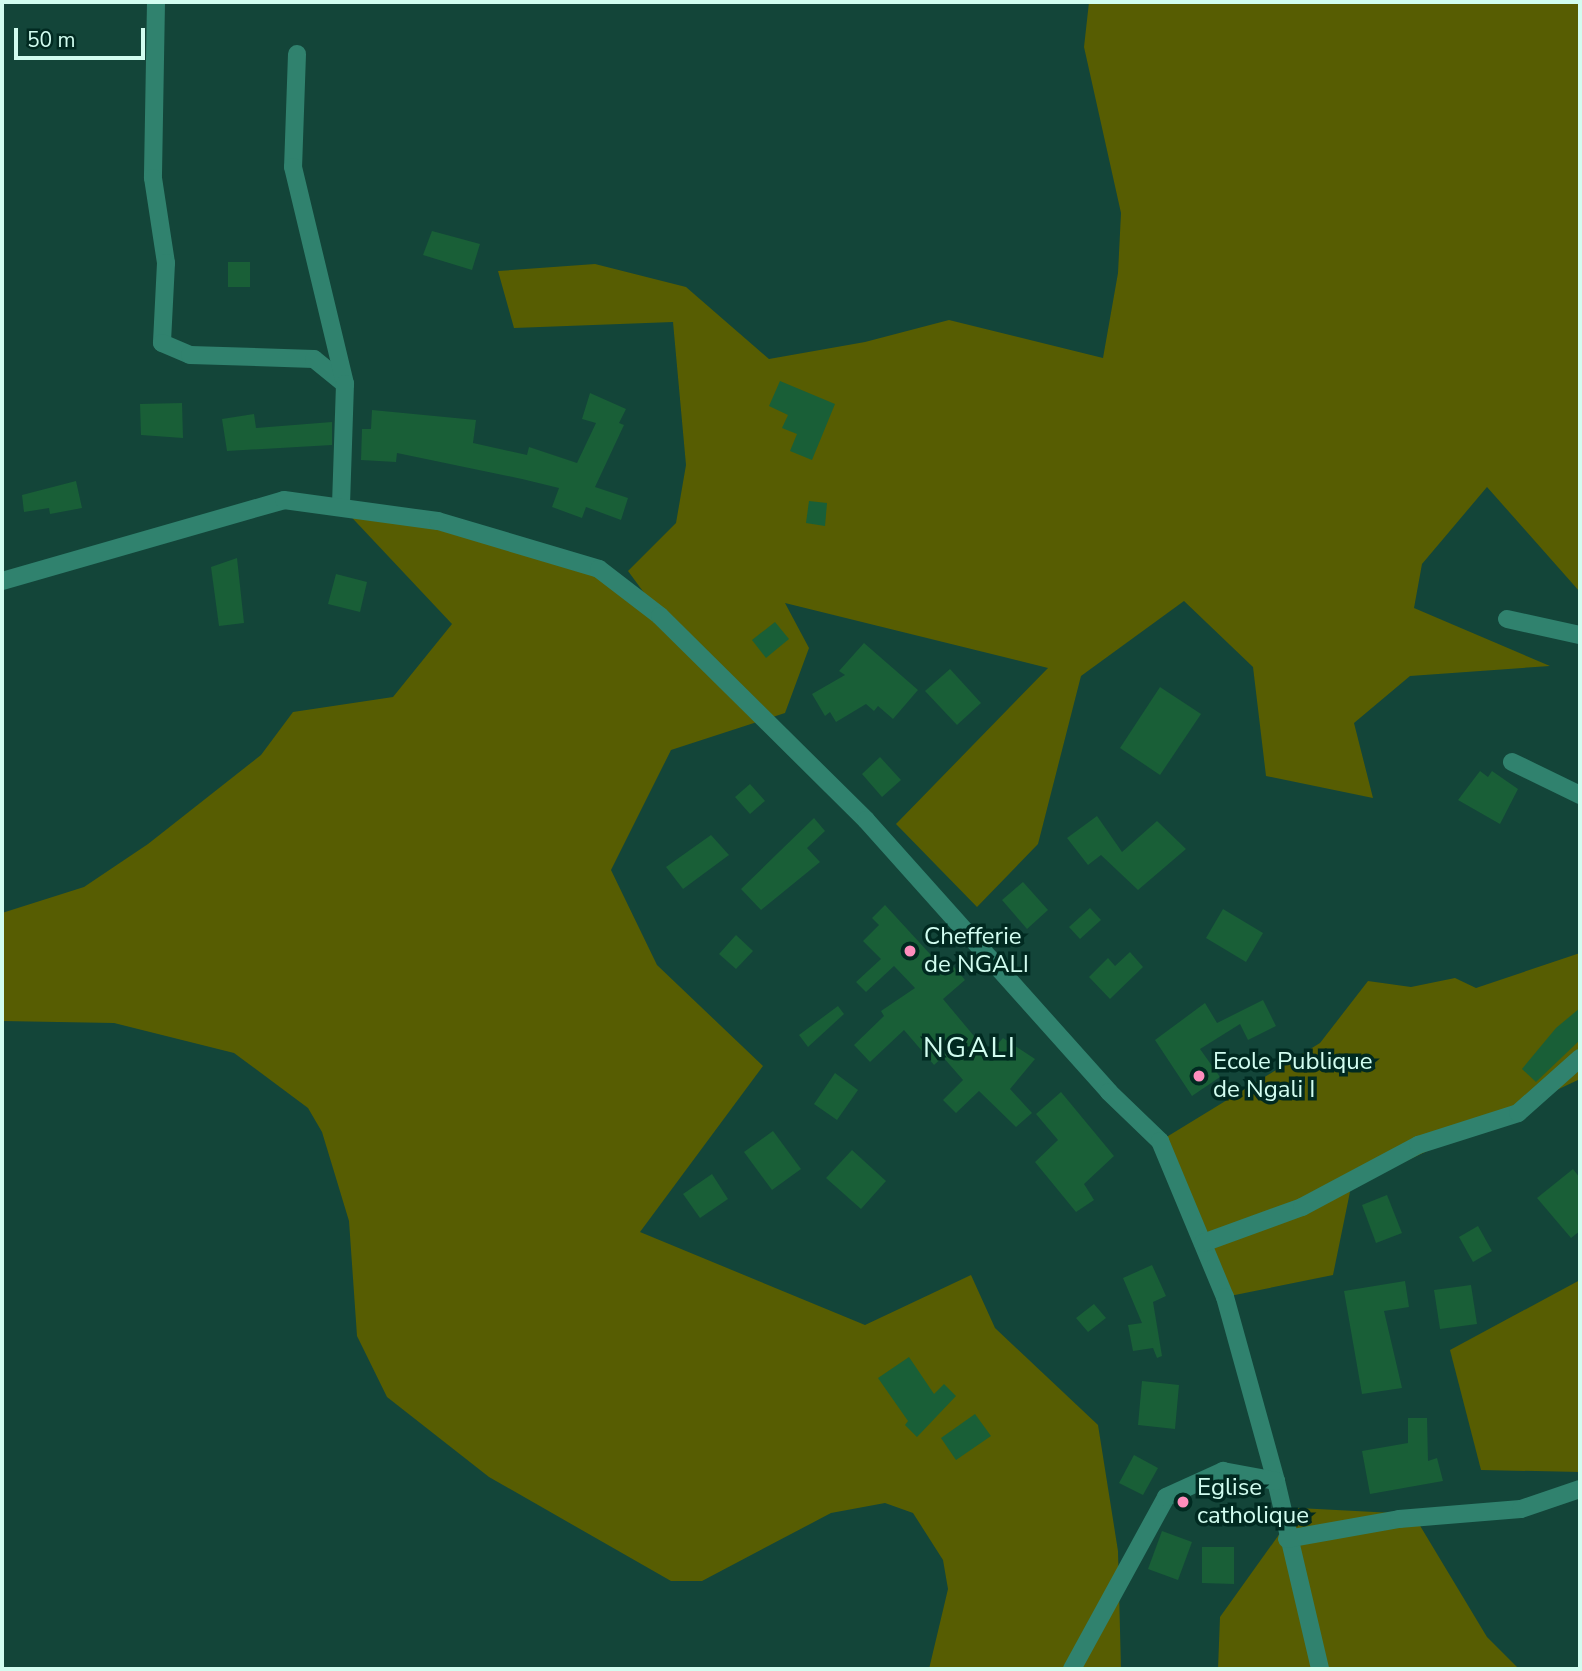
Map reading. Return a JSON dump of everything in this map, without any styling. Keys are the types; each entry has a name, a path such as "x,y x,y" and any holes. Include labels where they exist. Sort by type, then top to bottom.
{"street":[{"path":"156,2 153,178 166,263 162,343 190,355 314,359 345,384"},
{"path":"297,54 293,167 345,384 341,506"},
{"path":"2,581 284,500 438,521 599,569 660,616 866,820 1109,1092 1160,1141 1225,1297 1276,1480 1287,1539 1320,1669"},
{"path":"1507,619 1580,635"},
{"path":"1512,762 1580,795"},
{"path":"1203,1243 1302,1207 1418,1145 1518,1113 1580,1058"},
{"path":"1073,1669 1166,1497 1223,1471 1276,1480"},
{"path":"1287,1539 1399,1519 1521,1509 1580,1489"}],"shaded area":[{"path":"1089,2 1580,2 1580,592 1487,487 1422,564 1414,608 1550,666 1410,676 1354,723 1373,798 1266,776 1253,667 1184,601 1081,676 1038,844 977,907 896,824 1048,668 785,603 809,648 785,713 671,750 611,870 657,965 763,1066 640,1232 865,1325 971,1275 995,1328 1098,1425 1118,1551 1121,1669 929,1669 948,1589 943,1560 913,1513 885,1503 831,1513 702,1581 671,1581 489,1477 387,1397 357,1336 349,1221 322,1132 308,1108 234,1053 114,1023 2,1021 2,913 84,887 148,844 261,755 293,712 393,697 452,624 341,506 599,569 656,609 628,571 676,523 686,465 673,322 514,328 498,271 595,264 686,287 769,359 865,342 949,320 1103,358 1118,273 1121,213 1084,47"},
{"path":"1580,953 1580,1079 1351,1187 1333,1275 1225,1297 1160,1141 1320,1043 1368,981 1411,987 1455,978 1476,988"},
{"path":"1580,1280 1580,1472 1481,1470 1450,1350"},
{"path":"1298,1508 1413,1514 1487,1637 1519,1669 1218,1669 1220,1617"}],"building":[{"path":"432,231 480,244 472,270 423,255"},
{"path":"228,262 250,262 250,287 228,287"},
{"path":"780,381 835,404 812,460 790,451 797,434 782,428 788,415 769,406"},
{"path":"590,393 626,409 619,423 624,425 595,487 628,498 621,520 586,507 582,518 552,507 559,488 522,479 397,453 396,462 361,460 362,429 371,429 372,410 476,420 473,443 527,455 529,447 577,463 596,423 582,419"},
{"path":"182,403 183,438 141,435 140,404"},
{"path":"254,414 256,428 332,422 332,445 227,451 222,419"},
{"path":"76,481 82,508 50,514 49,508 24,512 22,495"},
{"path":"809,501 827,503 825,526 806,523"},
{"path":"237,558 244,623 219,626 211,567"},
{"path":"336,574 367,582 360,612 328,604"},
{"path":"775,622 789,639 766,658 752,640"},
{"path":"864,643 918,690 893,719 878,706 874,711 866,704 836,722 830,712 825,716 812,694 845,675 839,671"},
{"path":"950,669 981,703 957,725 925,691"},
{"path":"1160,687 1201,714 1160,775 1120,748"},
{"path":"880,757 901,780 882,797 862,774"},
{"path":"1480,771 1488,777 1492,771 1518,789 1500,824 1458,800"},
{"path":"750,784 765,801 750,814 735,797"},
{"path":"1097,816 1122,852 1157,821 1186,849 1138,890 1101,855 1088,865 1067,838"},
{"path":"814,818 825,831 807,848 820,862 761,910 741,889"},
{"path":"711,835 729,855 683,889 666,867"},
{"path":"1023,882 1048,910 1027,929 1002,900"},
{"path":"885,905 941,966 948,960 965,980 943,999 989,1054 1003,1038 1035,1059 1010,1089 1032,1113 1016,1127 979,1091 956,1113 943,1100 963,1080 943,1057 934,1065 904,1030 870,1062 854,1045 884,1016 881,1011 915,988 894,966 866,992 856,982 881,959 863,941 879,925 872,918"},
{"path":"1090,908 1101,920 1080,939 1069,927"},
{"path":"1223,909 1263,933 1246,962 1206,938"},
{"path":"736,935 753,951 736,969 719,954"},
{"path":"1130,952 1143,967 1110,999 1089,977 1108,958 1115,966"},
{"path":"1263,1000 1276,1026 1248,1040 1240,1024 1200,1049 1220,1077 1192,1096 1155,1040 1205,1003 1217,1023"},
{"path":"838,1006 844,1014 808,1047 799,1035"},
{"path":"1580,1008 1580,1040 1536,1082 1522,1069 1556,1028"},
{"path":"835,1073 858,1090 837,1120 814,1104"},
{"path":"1061,1092 1114,1156 1084,1184 1094,1200 1076,1212 1035,1162 1058,1140 1036,1114"},
{"path":"773,1131 801,1169 772,1190 744,1152"},
{"path":"852,1150 886,1181 861,1209 826,1178"},
{"path":"1573,1169 1580,1178 1580,1231 1571,1238 1537,1198"},
{"path":"712,1174 728,1199 700,1218 683,1194"},
{"path":"1387,1195 1402,1233 1376,1243 1362,1205"},
{"path":"1478,1226 1492,1251 1473,1262 1459,1237"},
{"path":"1152,1265 1166,1296 1153,1302 1162,1356 1157,1358 1153,1348 1133,1351 1128,1325 1142,1323 1123,1278"},
{"path":"1405,1281 1409,1307 1384,1311 1402,1388 1362,1394 1344,1291"},
{"path":"1471,1285 1477,1324 1440,1329 1434,1290"},
{"path":"1094,1304 1106,1318 1088,1332 1076,1318"},
{"path":"909,1357 934,1394 944,1384 956,1396 917,1437 905,1425 908,1421 878,1378"},
{"path":"1142,1381 1179,1385 1175,1429 1138,1425"},
{"path":"975,1414 991,1436 956,1460 941,1438"},
{"path":"1408,1418 1427,1418 1428,1461 1437,1458 1443,1481 1370,1494 1362,1451 1408,1443"},
{"path":"1134,1455 1158,1468 1143,1495 1119,1483"},
{"path":"1162,1531 1192,1542 1178,1580 1148,1569"},
{"path":"1202,1547 1234,1547 1234,1584 1202,1583"}],"place":[{"name":"Chefferie de NGALI","path":"910,951"},
{"name":"Ecole Publique de Ngali I","path":"1199,1076"},
{"name":"Eglise catholique","path":"1183,1502"}],"district":[{"name":"NGALI","path":"970,1048"}]}
